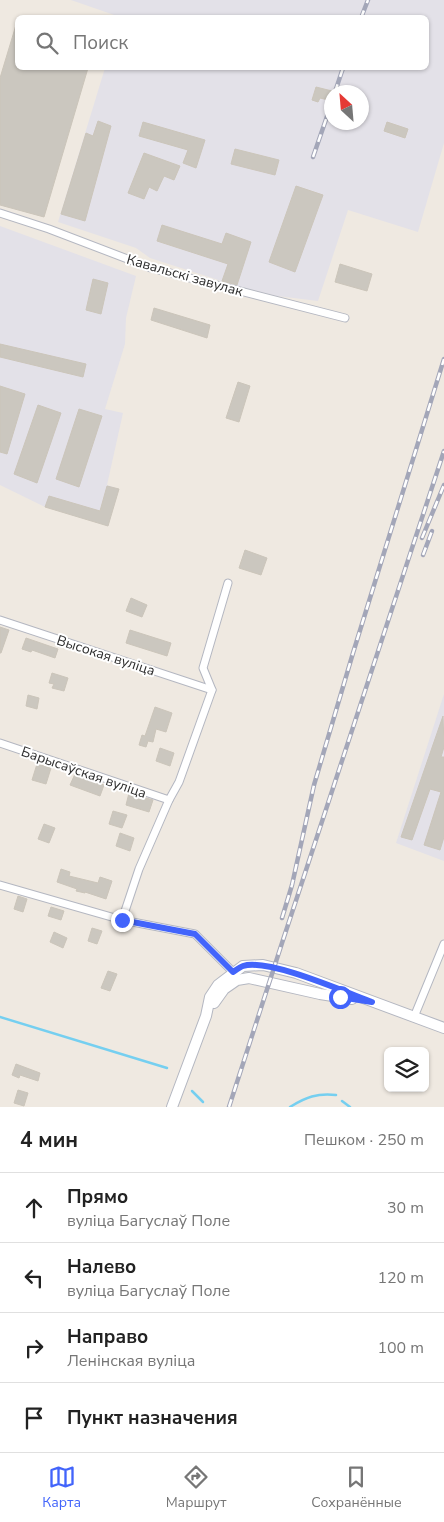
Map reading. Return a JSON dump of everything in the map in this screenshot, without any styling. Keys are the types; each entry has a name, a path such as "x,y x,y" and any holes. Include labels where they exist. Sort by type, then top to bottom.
{"main road":[{"path":"172,1107 206,1016 210,997 218,985 243,966 263,965 296,973 444,1028"},
{"path":"206,1016 224,989 237,980 249,978 320,994 372,1002"}],"street":[{"name":"Кавальскі завулак","path":"0,214 48,228 151,268 345,318"},
{"path":"122,920 139,869 169,800 180,782 212,690 203,668 228,583"},
{"name":"Высокая вуліца","path":"0,620 212,690"},
{"name":"Барысаўская вуліца","path":"0,743 169,800"},
{"path":"0,884 122,920 195,934 233,972"},
{"path":"414,1017 444,944"}],"shaded area":[{"path":"71,0 444,0 444,143 418,232 348,210 318,301 277,296 237,286 150,258 136,248 58,222 104,70 429,70 429,15 114,15"},
{"path":"0,226 136,276 126,318 125,344 105,409 123,413 107,485 119,489 108,526 45,507 0,485"},
{"path":"444,694 444,861 396,843"}],"building":[{"path":"15,28 15,70 87,70 44,217 0,205 0,78"},
{"path":"316,87 324,89 324,99 320,98 318,102 312,100"},
{"path":"98,121 111,126 85,221 61,214 86,133 93,136"},
{"path":"143,122 205,140 196,168 183,163 188,150 139,136"},
{"path":"387,122 408,129 405,138 384,131"},
{"path":"235,149 279,160 275,175 231,164"},
{"path":"144,153 180,166 174,180 164,176 157,191 149,187 144,199 128,193"},
{"path":"296,186 323,195 295,272 269,262"},
{"path":"162,225 222,244 226,233 251,242 237,285 222,281 228,264 157,241"},
{"path":"340,264 372,274 367,291 335,282"},
{"path":"93,279 108,283 101,314 86,310"},
{"path":"154,308 210,325 207,338 151,320"},
{"path":"0,344 86,364 83,377 0,357"},
{"path":"238,382 250,386 239,422 226,418"},
{"path":"0,386 25,394 7,454 0,452"},
{"path":"38,405 61,413 37,483 14,474"},
{"path":"79,409 102,416 79,487 56,479"},
{"path":"107,486 119,489 108,526 45,507 49,496 100,511"},
{"path":"245,550 267,558 261,575 239,568"},
{"path":"131,598 147,605 142,617 126,611"},
{"path":"0,627 9,630 1,653 0,653"},
{"path":"130,630 171,643 167,656 126,643"},
{"path":"26,638 58,649 55,658 32,650 31,652 22,649"},
{"path":"52,673 68,678 64,691 52,688 54,684 49,683"},
{"path":"28,695 39,698 37,709 26,706"},
{"path":"155,707 172,713 166,732 156,729 153,742 148,741 146,747 139,745 142,735 145,736"},
{"path":"443,716 444,747 441,757 444,757 444,837 440,850 424,845 441,792 430,789 412,840 401,837"},
{"path":"160,748 174,753 170,766 156,761"},
{"path":"37,764 51,768 46,784 32,780"},
{"path":"75,774 104,785 100,796 70,785"},
{"path":"129,793 153,800 149,812 126,805"},
{"path":"113,811 127,815 122,828 109,824"},
{"path":"44,824 55,828 49,843 38,839"},
{"path":"120,833 134,838 130,851 116,846"},
{"path":"61,869 70,872 69,876 98,883 100,877 112,881 106,899 76,891 77,889 57,882"},
{"path":"18,896 27,899 23,912 14,909"},
{"path":"51,907 64,911 61,920 48,916"},
{"path":"92,928 102,931 97,944 88,941"},
{"path":"54,932 67,938 63,948 50,942"},
{"path":"108,971 117,974 110,991 101,988"},
{"path":"16,1064 40,1073 38,1081 20,1075 19,1078 12,1075"},
{"path":"18,1090 28,1093 24,1106 14,1103"}],"waterway":[{"path":"0,1017 167,1068"},
{"path":"192,1091 203,1102"},
{"path":"290,1107 312,1096 336,1095"},
{"path":"342,1101 350,1107"}],"railway":[{"path":"362,15 368,0"},
{"path":"337,85 342,70"},
{"path":"313,157 324,125"},
{"path":"282,918 292,885 314,785 444,359"},
{"path":"229,1107 444,451"},
{"path":"422,538 444,485"},
{"path":"423,555 432,531"}],"route":[{"path":"122,920 195,934 233,972 243,966 263,965 296,973 372,1002 340,997"}]}
